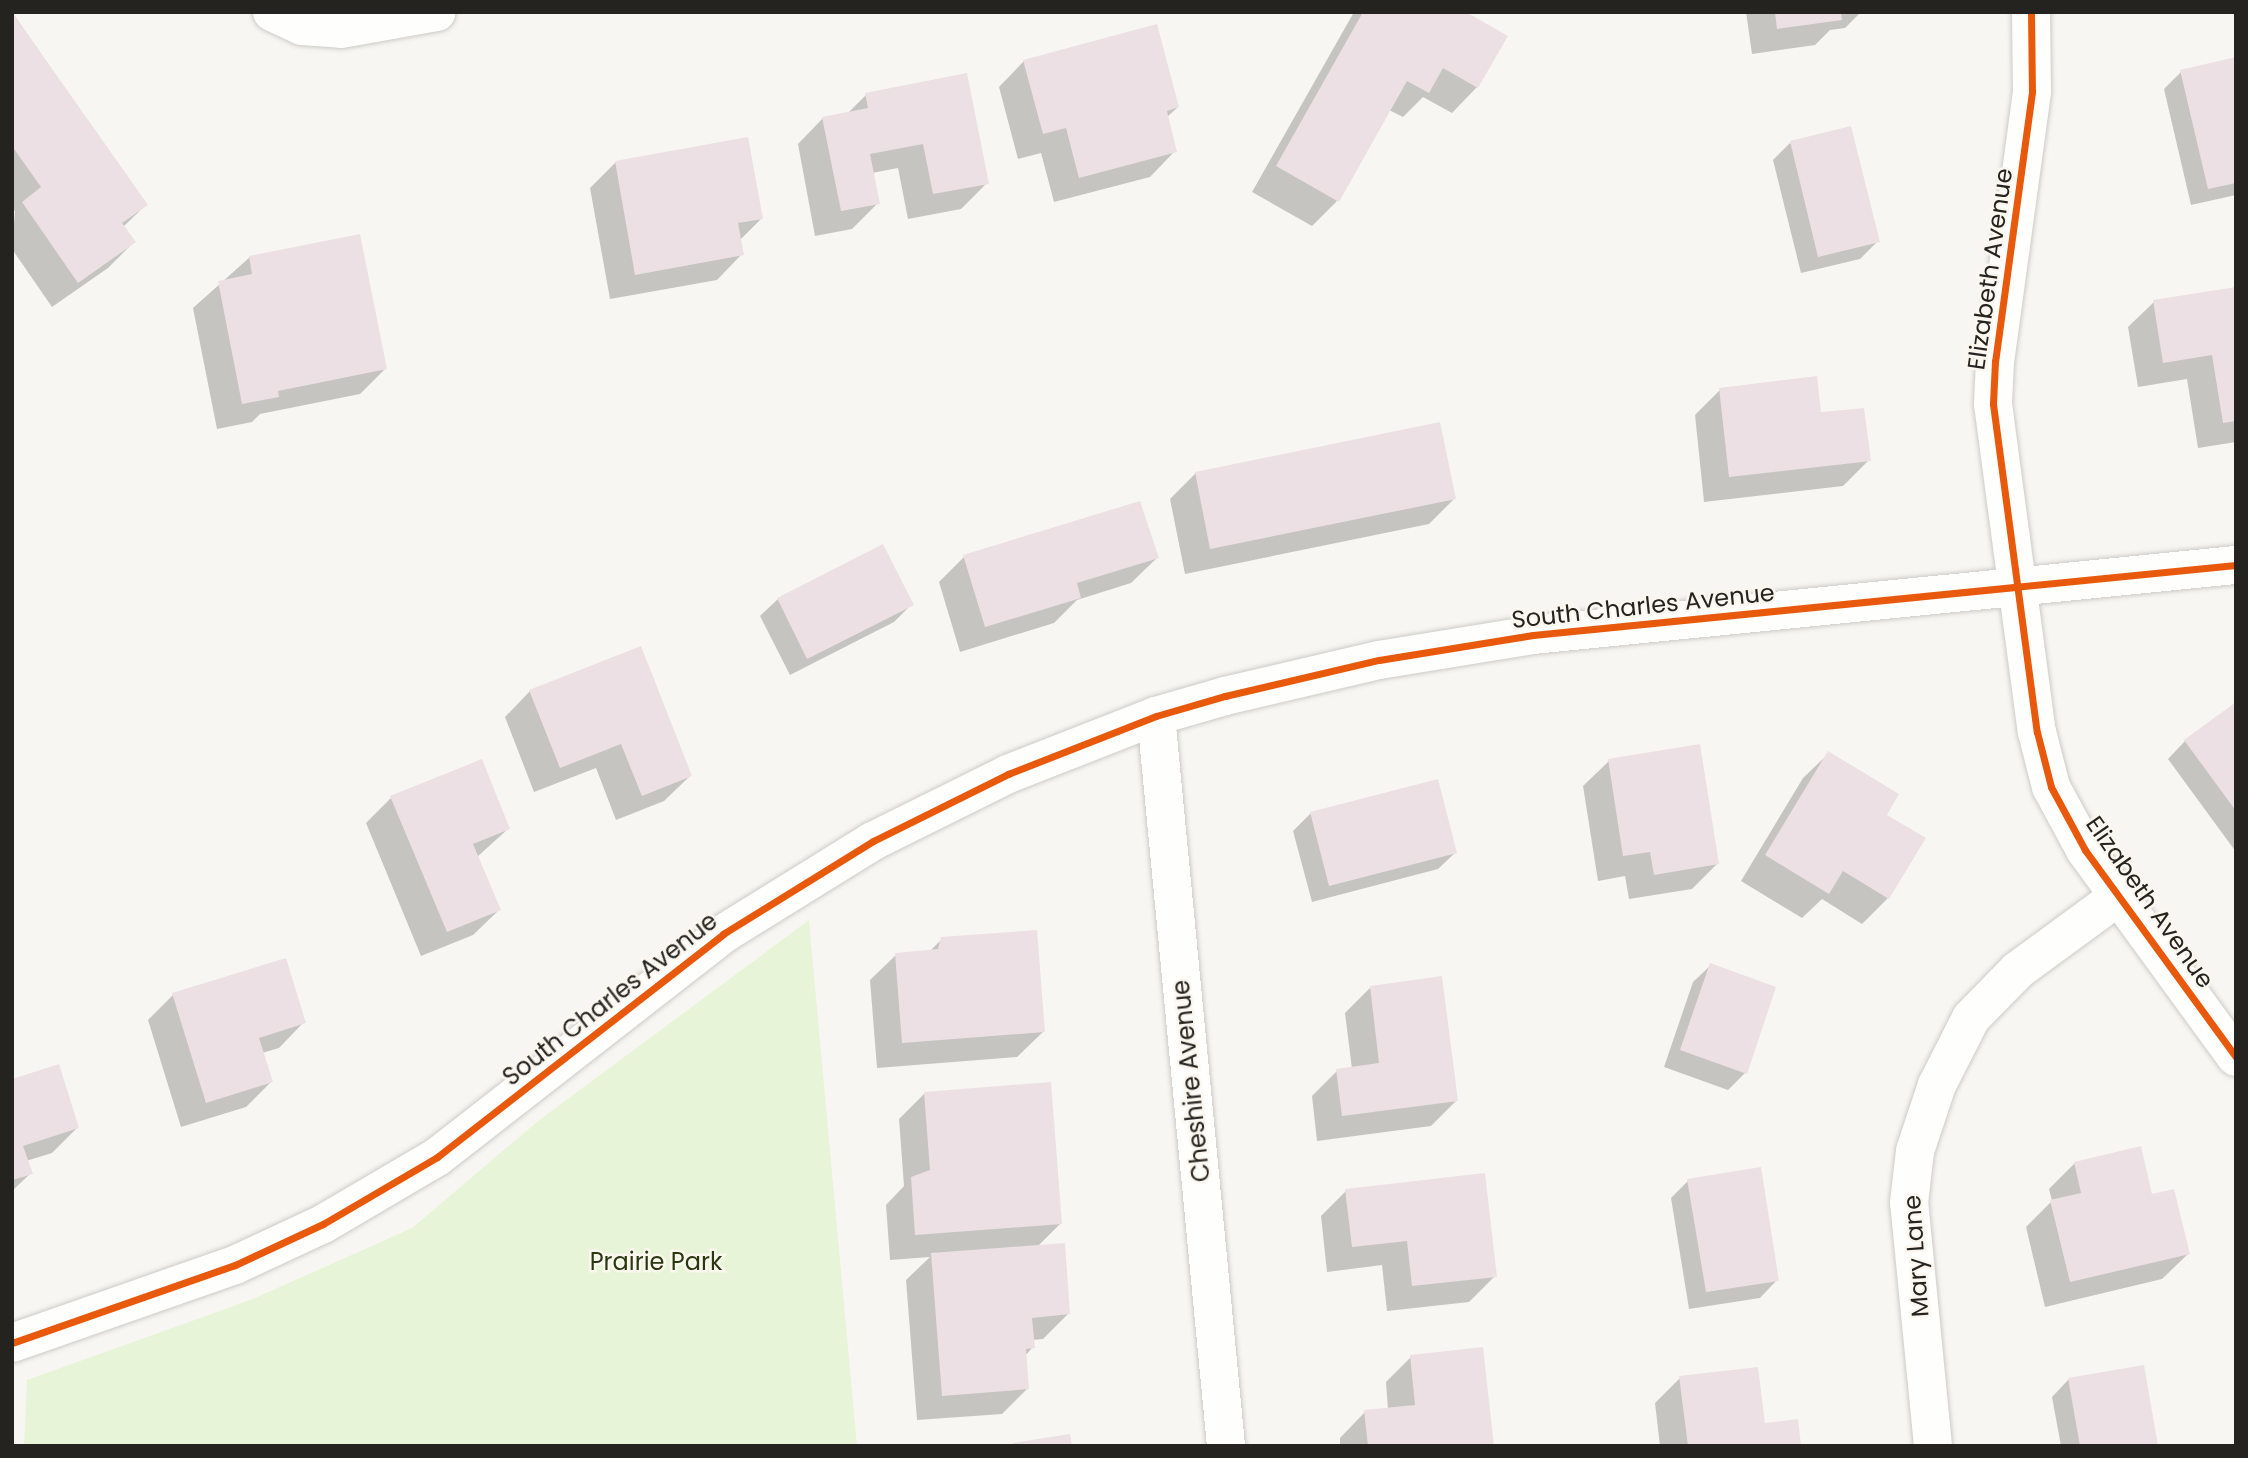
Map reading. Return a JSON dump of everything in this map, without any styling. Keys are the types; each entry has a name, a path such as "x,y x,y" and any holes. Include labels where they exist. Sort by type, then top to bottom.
{"street":[{"path":"272,12 302,26 341,29 438,12"},
{"name":"Elizabeth Avenue","path":"2031,12 2032,92 1995,362 1993,404 2037,732 2051,787 2085,850 2236,1057"},
{"name":"South Charles Avenue","path":"12,1343 235,1265 323,1224 447,1149 723,934 873,841 1009,774 1156,716 1225,696 1379,660 1533,635 2236,565"},
{"name":"Cheshire Avenue","path":"1156,716 1226,1446"},
{"name":"Mary Lane","path":"1933,1446 1909,1203 1915,1151 1937,1085 1971,1018 2018,970 2119,896"}],"green space":[{"name":"Prairie Park","path":"809,920 857,1446 24,1446 27,1380 253,1299 412,1228 538,1121"}],"building":[{"path":"12,12 148,205 122,223 136,242 78,283 22,202 41,187 12,146"},
{"path":"1363,12 1466,12 1508,36 1478,88 1443,68 1429,93 1407,81 1339,202 1276,166"},
{"path":"1775,12 1841,12 1842,20 1777,29"},
{"path":"1157,24 1179,107 1167,111 1177,152 1079,178 1066,128 1043,134 1023,60"},
{"path":"2236,57 2236,183 2208,189 2180,70"},
{"path":"967,73 989,184 933,194 923,144 870,154 880,204 841,211 822,117 868,108 865,93"},
{"path":"1851,126 1880,242 1818,257 1790,141"},
{"path":"748,137 763,219 738,223 744,255 635,275 615,161"},
{"path":"360,234 387,369 278,391 279,397 242,404 218,281 252,274 249,256"},
{"path":"2236,287 2236,421 2223,423 2212,355 2163,363 2153,300"},
{"path":"1817,376 1821,412 1864,408 1871,461 1729,477 1719,388"},
{"path":"1440,422 1456,499 1210,549 1195,472"},
{"path":"1140,501 1159,558 1077,583 1081,598 985,627 963,555"},
{"path":"883,544 914,605 807,659 777,598"},
{"path":"641,646 692,776 642,796 621,744 560,768 529,690"},
{"path":"2236,702 2236,811 2184,740"},
{"path":"1700,744 1719,864 1654,875 1650,852 1623,856 1608,759"},
{"path":"1828,751 1899,794 1887,815 1926,838 1889,899 1843,871 1829,894 1765,855"},
{"path":"482,759 510,829 473,844 501,910 447,932 390,796"},
{"path":"1438,779 1457,853 1329,886 1310,812"},
{"path":"1037,930 1045,1032 902,1043 895,953 938,949 941,937"},
{"path":"286,958 306,1023 259,1038 273,1082 206,1103 172,993"},
{"path":"1710,963 1776,987 1747,1074 1680,1050"},
{"path":"1442,976 1458,1101 1342,1116 1336,1069 1379,1063 1370,986"},
{"path":"59,1064 79,1128 23,1146 33,1174 12,1180 12,1079"},
{"path":"1051,1082 1062,1224 915,1235 911,1177 930,1170 924,1092"},
{"path":"2141,1146 2152,1194 2174,1189 2190,1254 2070,1282 2050,1200 2081,1193 2074,1162"},
{"path":"1761,1167 1779,1281 1706,1292 1687,1179"},
{"path":"1485,1173 1497,1277 1412,1286 1407,1241 1352,1247 1345,1189"},
{"path":"1065,1243 1070,1314 1032,1318 1035,1348 1026,1349 1029,1389 942,1396 931,1253"},
{"path":"1483,1347 1494,1446 1368,1446 1364,1410 1415,1405 1410,1355"},
{"path":"2144,1365 2158,1446 2080,1446 2068,1378"},
{"path":"1758,1367 1765,1423 1798,1419 1801,1446 1688,1446 1679,1376"},
{"path":"1070,1434 1072,1446 1013,1446 1013,1443"}],"cycle path":[{"path":"2031,12 2032,92 1995,361 1993,404 2037,732 2051,787 2085,850 2236,1057"},
{"path":"12,1343 235,1265 323,1224 437,1157 723,934 873,841 1008,774 1156,716 1225,696 1379,660 1533,635 2236,565"}]}
